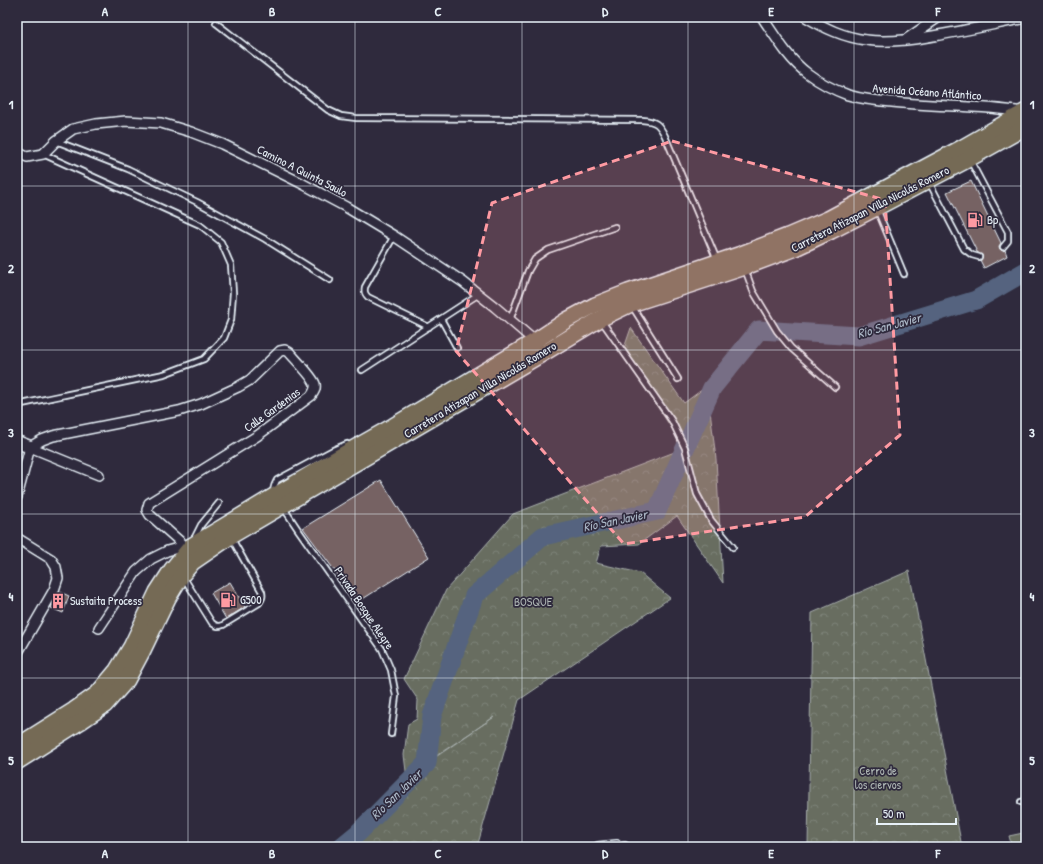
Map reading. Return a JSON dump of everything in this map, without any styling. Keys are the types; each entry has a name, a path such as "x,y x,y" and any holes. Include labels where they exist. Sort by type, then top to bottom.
{"main road":[{"name":"Carretera Atizapan Villa Nicolás Romero","path":"17,762 105,705 127,680 168,598 182,575 193,562 347,452 535,341 567,320 595,305 628,292 718,262 788,236 828,219 925,174 966,153 1025,116"},
{"name":"Carretera Atizapan Villa Nicolás Romero","path":"17,746 97,694 117,670 131,647 157,592 188,546 278,501 547,351 600,319 631,304 744,267 793,249 876,208 925,174"}],"street":[{"name":"Avenida Océano Atlántico","path":"762,17 790,55 806,73 824,84 847,94 871,100 906,104 1001,109 1025,116"},
{"path":"806,17 822,27 843,35 865,40 886,41 948,34 1026,18"},
{"path":"905,40 939,17"},
{"name":"Camino A Quinta Saulo","path":"43,154 56,141 73,129 96,124 126,121 161,123 191,132 301,183 346,207 394,236 479,294 547,351"},
{"path":"17,152 27,157 43,154"},
{"name":"Calle Gardenias","path":"30,447 53,436 179,411 201,404 238,388 250,380 280,351 284,350 289,352 313,380 315,391 311,396 233,452 149,503 147,510 150,515 188,546"},
{"path":"17,442 99,475"},
{"path":"17,497 30,447"},
{"path":"17,538 51,559 56,568 58,578 54,590 17,654"},
{"path":"99,628 136,572 151,559 167,551 188,546"},
{"path":"598,847 617,845 624,847"}],"lane":[{"path":"216,24 328,110 341,116 356,118 652,121 660,126 665,136 718,262"},
{"path":"56,141 128,169 197,202 265,239 330,280"},
{"path":"966,153 1008,232 1008,241 1003,247"},
{"path":"17,405 164,374 204,359 224,338 231,320 233,293 231,265 221,242 200,225 43,154"},
{"path":"925,174 964,249 972,255 979,257"},
{"path":"876,208 904,274"},
{"path":"510,320 528,271 535,259 548,250 615,227"},
{"path":"394,236 365,287 365,294 368,297 429,327"},
{"path":"744,267 753,291 777,331 791,348 835,387"},
{"path":"362,370 479,294"},
{"path":"631,304 678,379"},
{"path":"441,319 457,348"},
{"path":"600,319 672,421 685,448 697,494 711,520 733,547"},
{"path":"567,320 574,334"},
{"name":"Privada Bosque Alegre","path":"278,501 382,649 391,670 396,696 391,734"},
{"path":"188,546 218,502"},
{"path":"182,575 215,626 219,627 223,625 259,603 262,600 262,592 231,536"},
{"path":"1020,802 1026,800"}],"highlighted area":[{"path":"672,141 885,200 900,435 805,517 624,544 456,351 492,203"}],"green space":[{"name":"BOSQUE","path":"631,328 684,403 707,386 716,459 723,583 677,516 639,544 601,546 596,563 640,573 670,598 519,700 477,847 341,847 358,833 427,763 494,717 427,762 407,779 404,755 408,724 417,719 418,700 404,679 446,590 513,514 685,448 622,354"},
{"name":"Cerro de los ciervos","path":"909,571 962,847 808,847 812,613"},
{"path":"1023,833 1026,847 1012,847 1009,836"}],"building":[{"name":"Bp","path":"971,181 1001,243 999,246 1000,249 1002,251 1005,250 1007,256 984,268 980,260 982,256 977,252 947,192"},
{"path":"381,480 429,557 358,602 303,528"},
{"name":"G500","path":"230,582 245,607 226,619 211,593"},
{"name":"Sustaita Process","path":"60,592 69,596 63,613 51,608"}],"waterway":[{"name":"Río San Javier","path":"341,847 358,833 427,763 432,716 474,596 543,536 657,511 712,388 759,330 859,336 976,300 1026,271"}],"place":[{"name":"Bp","path":"975,220"},
{"name":"G500","path":"228,600"},
{"name":"Sustaita Process","path":"58,601"}]}
